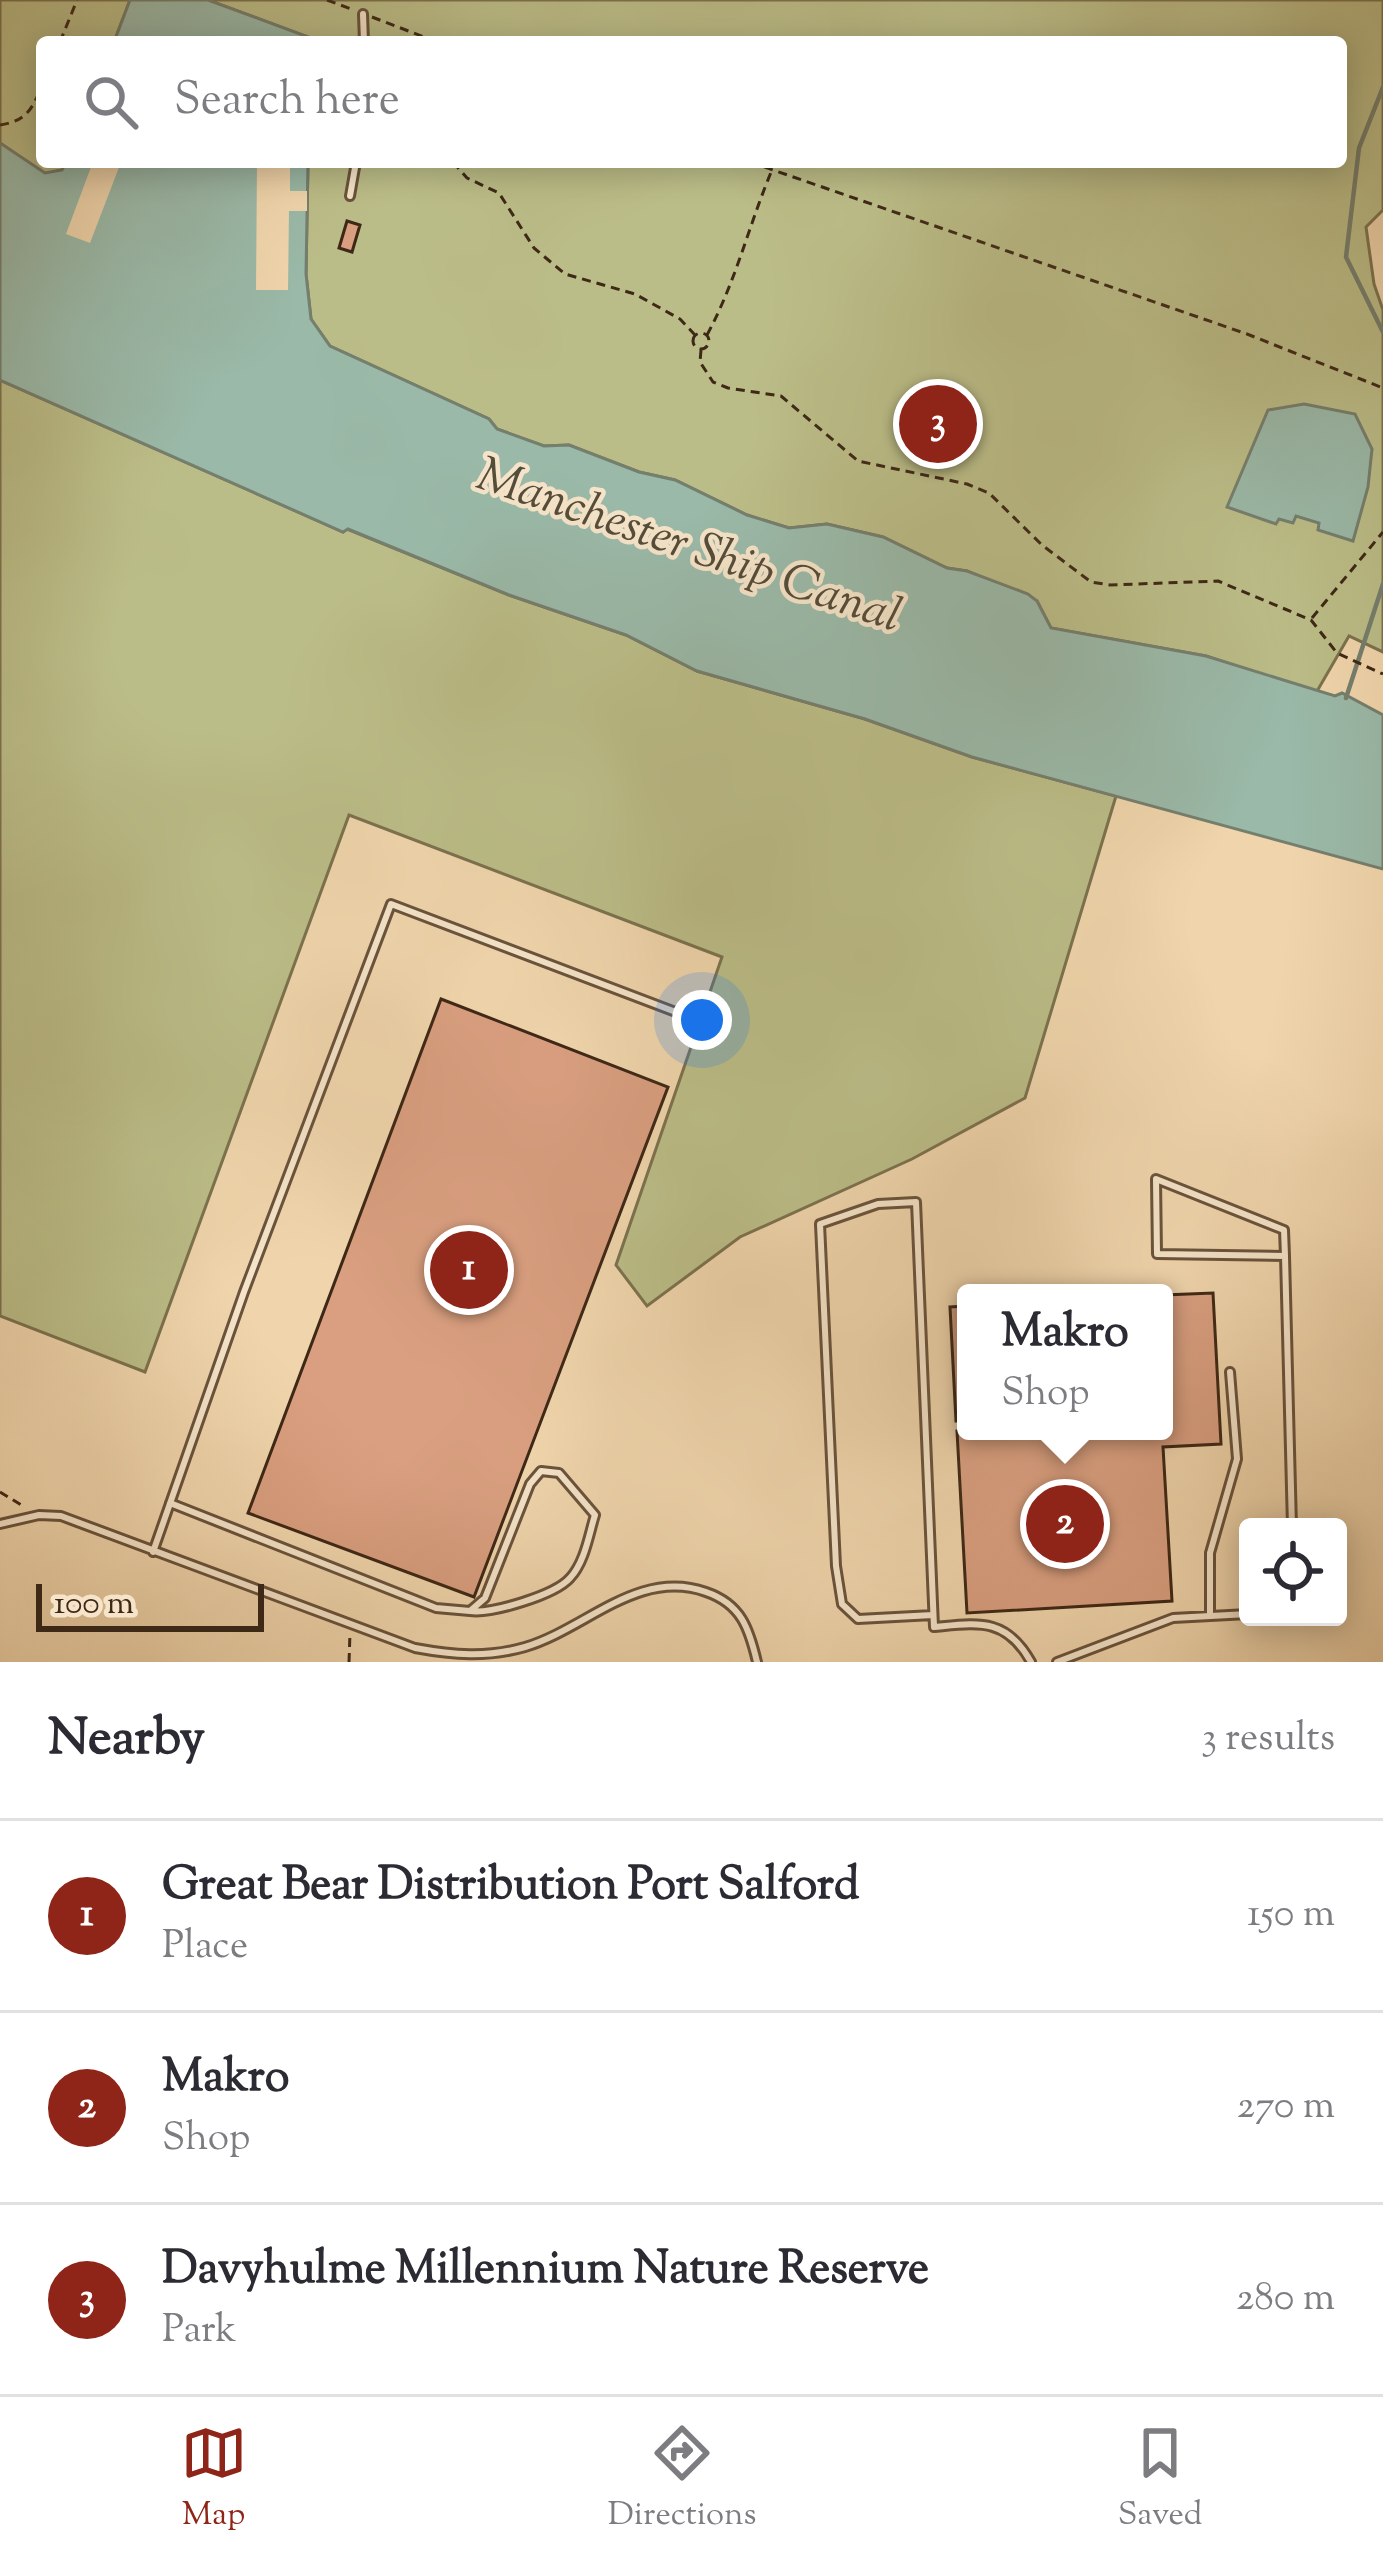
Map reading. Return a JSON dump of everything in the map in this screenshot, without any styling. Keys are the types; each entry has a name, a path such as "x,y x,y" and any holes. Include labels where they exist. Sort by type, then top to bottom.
{"lane":[{"path":"363,14 364,36"},
{"path":"350,196 355,168"},
{"path":"153,1552 244,1292 391,904 681,1014"},
{"path":"1285,1256 1157,1254 1156,1179 1284,1230 1285,1256 1292,1518"},
{"path":"933,1615 858,1619 842,1604 839,1589 820,1224 878,1204 916,1202 934,1628 989,1622 1022,1646 1031,1662"},
{"path":"1210,1615 1210,1553 1238,1459 1230,1372"},
{"path":"170,1503 436,1608 486,1613 568,1581 580,1561 596,1515 559,1473 541,1471 530,1484 485,1598 470,1611"},
{"path":"0,1524 31,1516 61,1516 415,1648 454,1656 489,1654 553,1637 641,1590 668,1585 698,1589 730,1603 749,1630 757,1662"},
{"path":"1057,1662 1173,1618 1239,1614"}],"path":[{"path":"62,36 77,0"},
{"path":"327,0 421,36"},
{"path":"0,124 14,123 31,113 36,100"},
{"path":"458,168 467,178 499,193 534,248 565,274 635,293 680,319 695,335 707,335"},
{"path":"766,168 1247,334 1383,388"},
{"path":"707,335 744,257 754,212 772,170"},
{"path":"695,335 692,341 701,350"},
{"path":"707,335 710,341 701,350 700,362 713,382 781,396 858,461 989,493 1042,545 1090,582 1218,581 1311,620 1341,654 1383,674"},
{"path":"1311,620 1383,532"},
{"path":"0,1492 31,1516"},
{"path":"349,1662 346,1646 351,1625"}],"green space":[{"path":"0,0 130,0 116,36 36,36 36,168 0,143"},
{"path":"208,0 1383,0 1383,210 1366,227 1383,310 1383,652 1349,636 1316,693 1206,656 1051,628 1037,601 967,571 947,568 883,537 827,524 789,528 747,515 675,480 639,472 569,445 544,446 497,429 489,419 330,346 311,319 306,274 308,168 1347,168 1347,36 305,36"},
{"path":"36,168 63,168 62,170 45,174"},
{"path":"0,380 343,532 347,529 509,595 626,635 697,671 865,719 972,757 1116,796 1025,1098 912,1159 740,1237 647,1306 616,1265 722,957 349,815 145,1372 0,1316"}],"water":[{"path":"130,0 208,0 306,36 116,36"},
{"name":"Manchester Ship Canal","path":"0,143 45,173 63,168 308,168 306,274 311,319 330,346 489,419 497,429 544,446 569,445 639,472 675,480 747,515 789,528 827,524 883,537 947,568 1028,594 1051,628 1206,656 1335,696 1342,693 1383,715 1383,869 972,757 865,719 697,671 626,635 509,595 348,529 343,532 0,380"},
{"path":"1304,404 1355,414 1372,449 1368,487 1353,541 1318,530 1319,523 1296,516 1293,523 1279,519 1276,524 1227,507 1268,410"}],"pier":[{"path":"91,168 119,168 90,243 66,234"},
{"path":"257,168 290,168 290,191 307,191 307,211 289,211 288,290 256,290"}],"building":[{"path":"347,221 360,225 352,252 339,248"},
{"path":"441,999 668,1087 474,1597 248,1513"},
{"path":"1213,1293 1221,1444 1163,1447 1172,1601 967,1613 957,1440 1173,1440 1173,1295"},
{"path":"950,1307 957,1307 957,1421 956,1421"}],"waterway":[{"path":"1383,87 1359,148 1346,257 1383,332"},
{"path":"1346,698 1383,584"}],"place":[{"name":"Davyhulme Millennium Nature Reserve","path":"938,424"},
{"name":"Great Bear Distribution Port Salford","path":"469,1270"},
{"name":"Makro","path":"1065,1524"}]}
